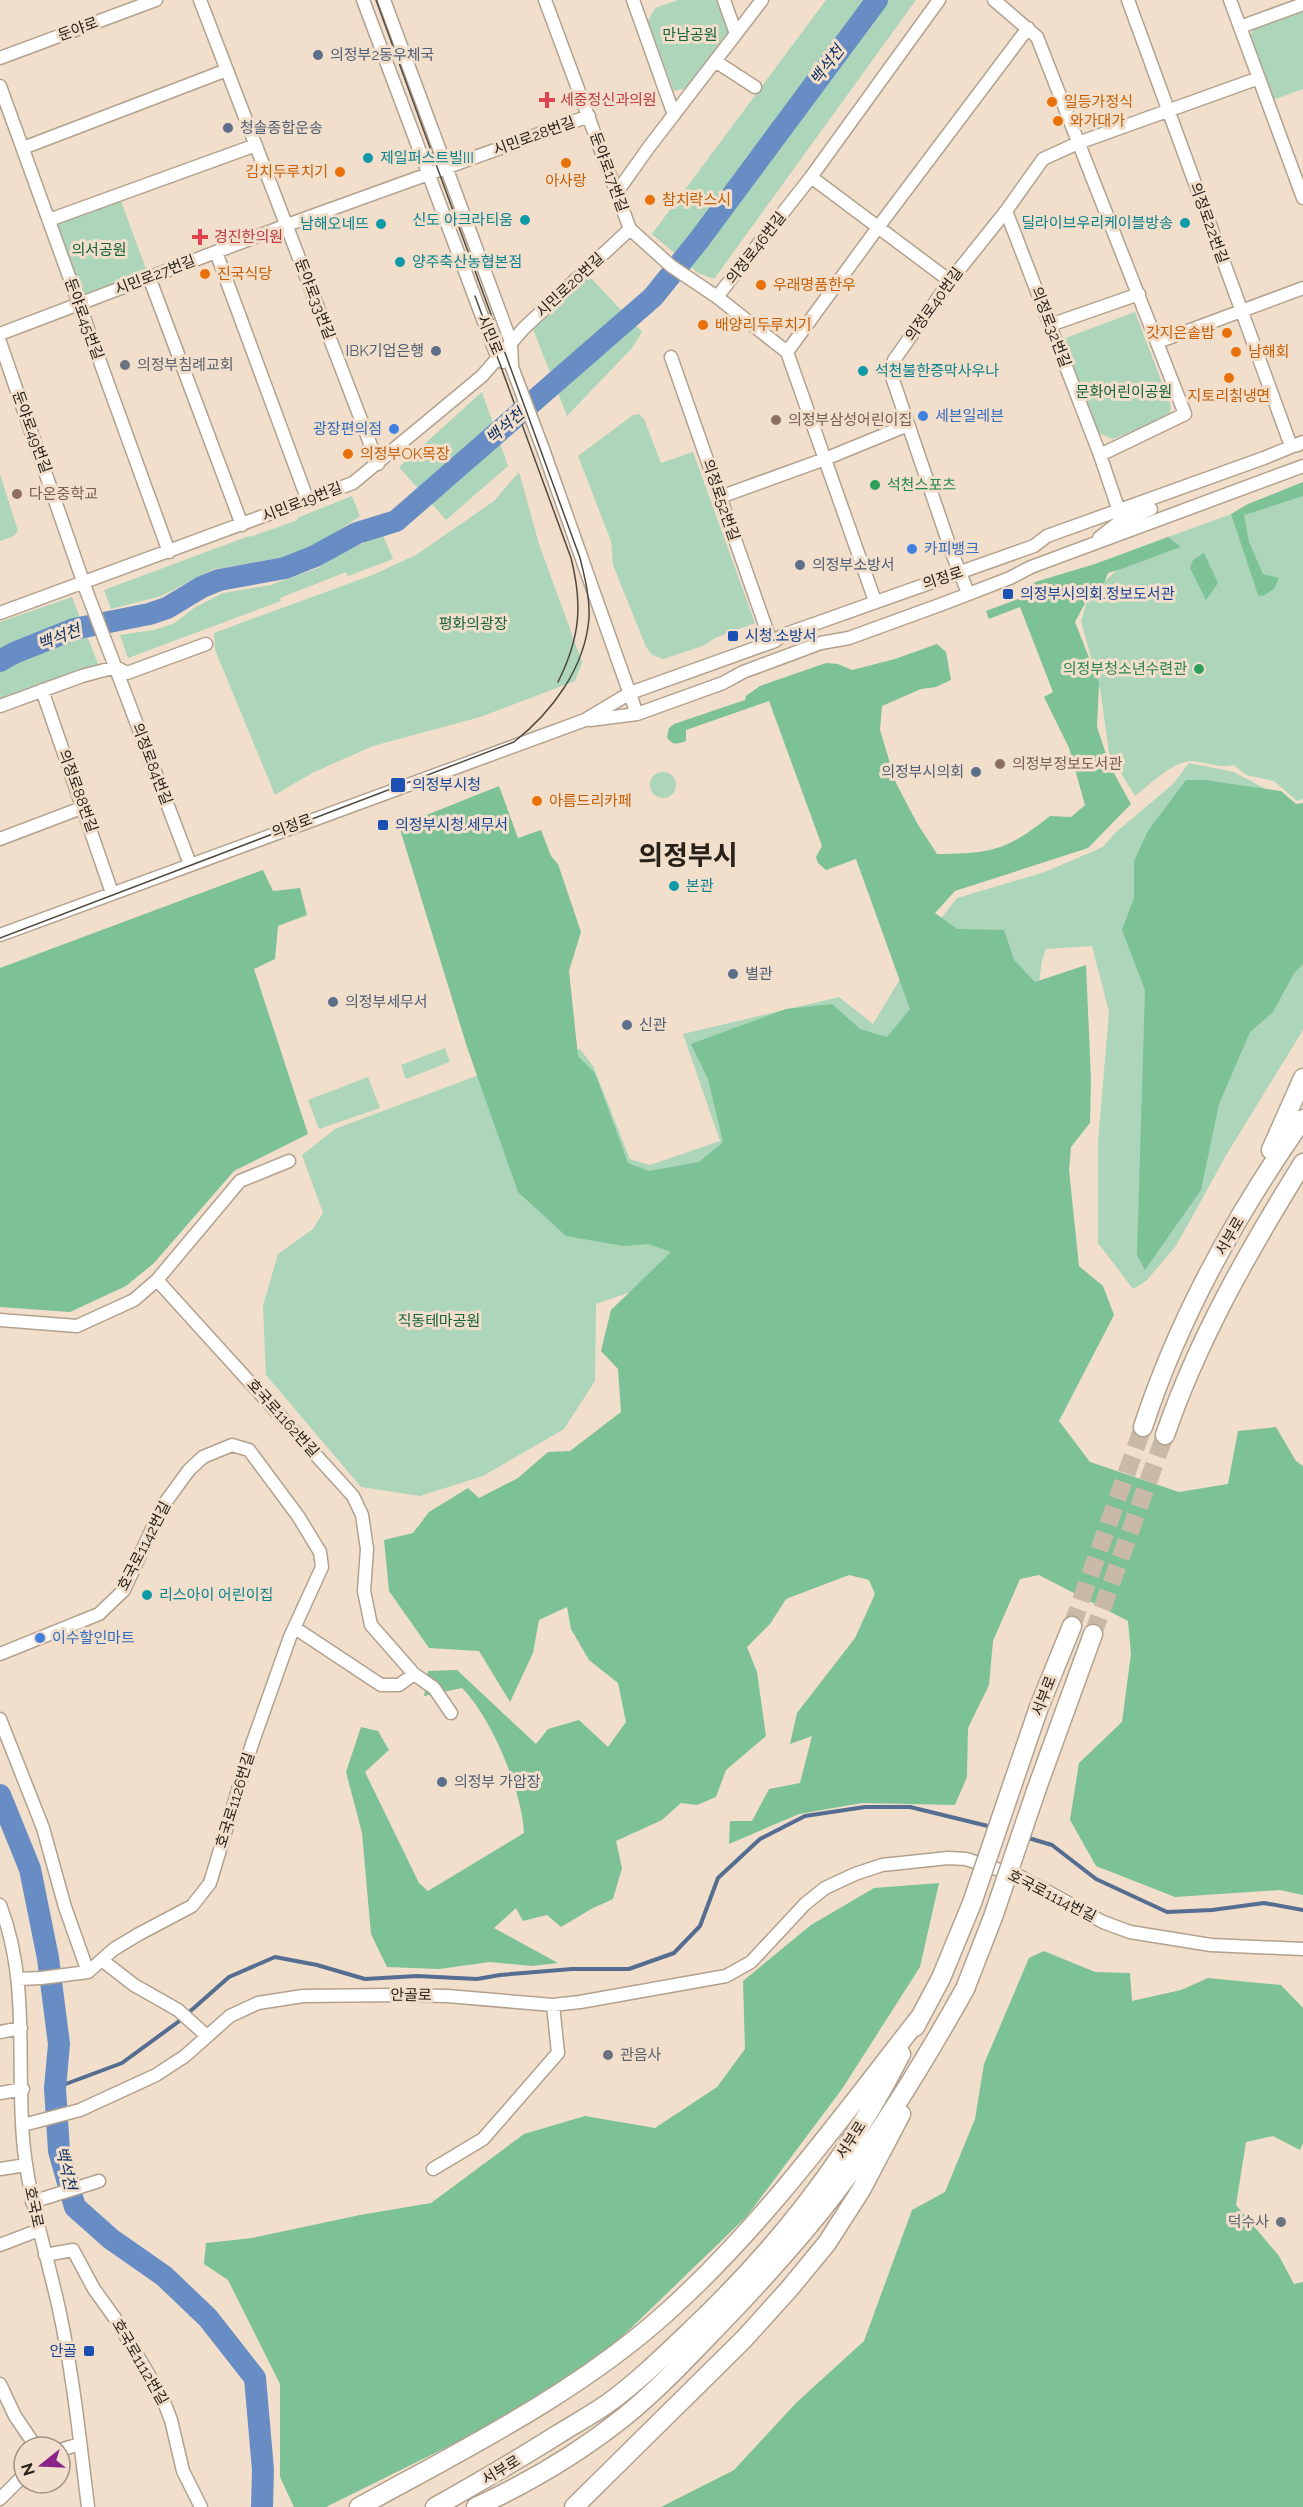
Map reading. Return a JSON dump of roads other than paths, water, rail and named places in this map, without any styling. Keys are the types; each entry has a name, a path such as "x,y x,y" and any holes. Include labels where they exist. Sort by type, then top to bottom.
{"highway":[{"path":"1245,1211 1303,1078"},
{"name":"서부로","path":"1143,1427 1153,1396 1188,1313 1245,1211 1303,1119"},
{"name":"서부로","path":"1165,1435 1209,1326 1250,1248 1303,1162"},
{"name":"서부로","path":"435,2507 494,2475 607,2404 662,2358 777,2242 829,2175 886,2083 941,1978 972,1903 1039,1707 1072,1626"},
{"name":"서부로","path":"476,2507 533,2478 624,2417 686,2359 775,2265 843,2182 927,2057 965,1989 1094,1634"},
{"path":"359,2507 525,2414 627,2346 666,2314 751,2230 920,2016"},
{"path":"574,2507 744,2339 790,2288 826,2243 861,2190 882,2152 927,2057"}],"street":[{"name":"둔야로","path":"0,58 156,0"},
{"name":"둔야로33번길","path":"200,0 378,464"},
{"name":"시민로","path":"363,0 498,358 512,367"},
{"name":"시민로","path":"384,0 511,342 512,367"},
{"name":"둔야로17번길","path":"545,0 630,229 640,240 711,294"},
{"path":"633,0 674,115"},
{"path":"724,0 736,34"},
{"path":"617,192 762,0"},
{"name":"의정로46번길","path":"788,352 711,294 811,177 939,0"},
{"path":"994,0 1037,37 1185,414 1100,455"},
{"name":"의정로22번길","path":"1128,0 1242,311 1299,444"},
{"path":"1230,0 1303,198"},
{"path":"1240,27 1303,4"},
{"path":"876,601 788,352 879,226 1028,28"},
{"path":"716,61 755,87"},
{"path":"23,148 227,70"},
{"name":"의정로40번길","path":"968,593 891,374 894,360 950,281 1006,211 1043,159 1077,142 1259,78"},
{"name":"둔야로45번길","path":"0,86 169,552"},
{"name":"시민로28번길","path":"446,168 589,116"},
{"path":"49,220 256,145"},
{"name":"시민로27번길","path":"0,334 287,225 446,168"},
{"path":"811,177 950,281"},
{"name":"의정로32번길","path":"1006,211 1100,455 1119,511"},
{"name":"시민로20번길","path":"511,342 630,229"},
{"path":"216,252 308,501"},
{"path":"149,277 242,525"},
{"path":"1158,342 1303,288"},
{"path":"1050,325 1139,294"},
{"name":"둔야로49번길","path":"0,342 115,665"},
{"name":"시민로19번길","path":"0,613 86,585 352,483 378,464 482,376 511,342"},
{"name":"의정로52번길","path":"671,357 771,642"},
{"path":"512,367 637,714"},
{"path":"720,496 825,459 908,425"},
{"name":"의정로","path":"0,935 585,720 630,693 876,601 1034,546 1047,536 1299,444"},
{"path":"1290,471 1303,460"},
{"name":"의정로","path":"585,720 637,714 723,683 743,672 821,643 849,638 1010,578 1031,567 1303,466"},
{"path":"1090,546 1118,523 1151,509 1147,506 1131,512 1119,511"},
{"path":"0,706 115,665 127,674 206,644"},
{"name":"의정로84번길","path":"115,665 190,864"},
{"name":"의정로88번길","path":"42,690 112,893"},
{"path":"0,839 84,807"},
{"path":"0,1320 77,1326 134,1300 157,1280 240,1181 289,1161"},
{"name":"호국로1162번길","path":"157,1280 353,1496 362,1515 367,1549 364,1590 371,1625 414,1674 434,1688 452,1713"},
{"name":"호국로1142번길","path":"0,1654 99,1614 124,1590 162,1507 189,1470 203,1457 232,1445 249,1450 270,1478 320,1552 322,1567"},
{"name":"호국로1126번길","path":"84,1973 103,1961 114,1949 192,1906 210,1883 251,1748 295,1628 322,1567"},
{"path":"295,1628 381,1685 399,1685 414,1674"},
{"path":"0,1719 43,1828 84,1973 18,1979"},
{"name":"호국로1114번길","path":"553,2005 726,1976 751,1962 805,1904 837,1882 882,1865 948,1858 966,1859 1021,1877 1102,1922 1130,1932 1211,1945 1303,1949"},
{"name":"호국로","path":"0,1905 12,1943 18,1979 23,2089 22,2125 26,2165 32,2202 66,2345 88,2507"},
{"path":"103,1961 134,1985 178,2010 207,2036"},
{"name":"안골로","path":"22,2125 80,2110 156,2075 185,2056 230,2016 258,2003 303,1996 447,1996 553,2005"},
{"path":"433,2169 483,2139 558,2053 553,2005"},
{"path":"0,2032 21,2028"},
{"path":"0,2093 23,2089"},
{"path":"0,2169 26,2165"},
{"path":"32,2202 99,2181"},
{"path":"0,2245 39,2230"},
{"name":"호국로1112번길","path":"45,2255 73,2250 94,2289 117,2321 162,2397 171,2420 183,2471 201,2507"},
{"path":"0,2384 15,2416 28,2435"},
{"path":"72,2446 80,2444"},
{"path":"0,2499 12,2487"}],"waterway":[{"name":"백석천","path":"0,661 74,629 149,614 167,608 202,587 219,580 285,568 315,556 357,533 396,521 653,297 699,240 877,0"},
{"name":"백석천","path":"0,1795 30,1869 48,1958 59,2044 55,2088 59,2151 75,2207 111,2239 164,2276 208,2318 255,2378 263,2470 262,2507"},
{"path":"55,2088 122,2063 178,2022 229,1977 275,1957 317,1965 365,1979 417,1976 477,1979 572,1969 629,1969 674,1953 700,1926 718,1878 760,1839 805,1816 865,1807 910,1807 992,1827"},
{"path":"1025,1837 1052,1845 1096,1879 1167,1912 1212,1910 1264,1903 1303,1910"}],"tunnel":[{"path":"1072,1626 1143,1427"},
{"path":"1093,1634 1165,1435"}],"tram line":[{"path":"0,938 514,742 553,703 574,671 581,654 589,610 580,558 376,0"},
{"path":"475,296 571,558 575,575 578,606 575,636 558,682"}],"place":[{"name":"의정부2동우체국","path":"318,55"},
{"name":"세중정신과의원","path":"547,100"},
{"name":"일등가정식","path":"1052,102"},
{"name":"와가대가","path":"1058,121"},
{"name":"청솔종합운송","path":"228,128"},
{"name":"제일퍼스트빌III","path":"368,158"},
{"name":"아사랑","path":"566,163"},
{"name":"김치두루치기","path":"340,172"},
{"name":"참치락스시","path":"650,200"},
{"name":"신도 아크라티움","path":"525,220"},
{"name":"딜라이브우리케이블방송","path":"1185,223"},
{"name":"남해오네뜨","path":"381,224"},
{"name":"경진한의원","path":"200,237"},
{"name":"양주축산농협본점","path":"400,262"},
{"name":"진국식당","path":"205,274"},
{"name":"우래명품한우","path":"761,285"},
{"name":"배양리두루치기","path":"703,325"},
{"name":"갓지은솥밥","path":"1227,333"},
{"name":"IBK기업은행","path":"436,351"},
{"name":"남해회","path":"1236,352"},
{"name":"의정부침례교회","path":"125,365"},
{"name":"석천불한증막사우나","path":"863,371"},
{"name":"지토리칡냉면","path":"1229,378"},
{"name":"세븐일레븐","path":"923,416"},
{"name":"의정부삼성어린이집","path":"776,420"},
{"name":"광장편의점","path":"394,429"},
{"name":"의정부OK목장","path":"348,454"},
{"name":"석천스포츠","path":"875,485"},
{"name":"다온중학교","path":"17,494"},
{"name":"카피뱅크","path":"912,549"},
{"name":"의정부소방서","path":"800,565"},
{"name":"의정부시의회.정보도서관","path":"1008,594"},
{"name":"시청.소방서","path":"733,636"},
{"name":"의정부청소년수련관","path":"1199,669"},
{"name":"의정부정보도서관","path":"1000,764"},
{"name":"의정부시의회","path":"976,772"},
{"name":"의정부시청","path":"398,785"},
{"name":"아름드리카페","path":"537,801"},
{"name":"의정부시청.세무서","path":"383,825"},
{"name":"본관","path":"674,886"},
{"name":"별관","path":"733,974"},
{"name":"의정부세무서","path":"333,1002"},
{"name":"신관","path":"627,1025"},
{"name":"리스아이 어린이집","path":"147,1595"},
{"name":"이수할인마트","path":"40,1638"},
{"name":"의정부 가압장","path":"442,1782"},
{"name":"관음사","path":"608,2055"},
{"name":"덕수사","path":"1281,2222"},
{"name":"안골","path":"89,2351"}],"district":[{"name":"의정부시","path":"688,855"}],"park label":[{"name":"만남공원","path":"690,35"},
{"name":"의서공원","path":"99,250"},
{"name":"문화어린이공원","path":"1124,392"},
{"name":"평화의광장","path":"473,624"},
{"name":"직동테마공원","path":"439,1321"}]}
